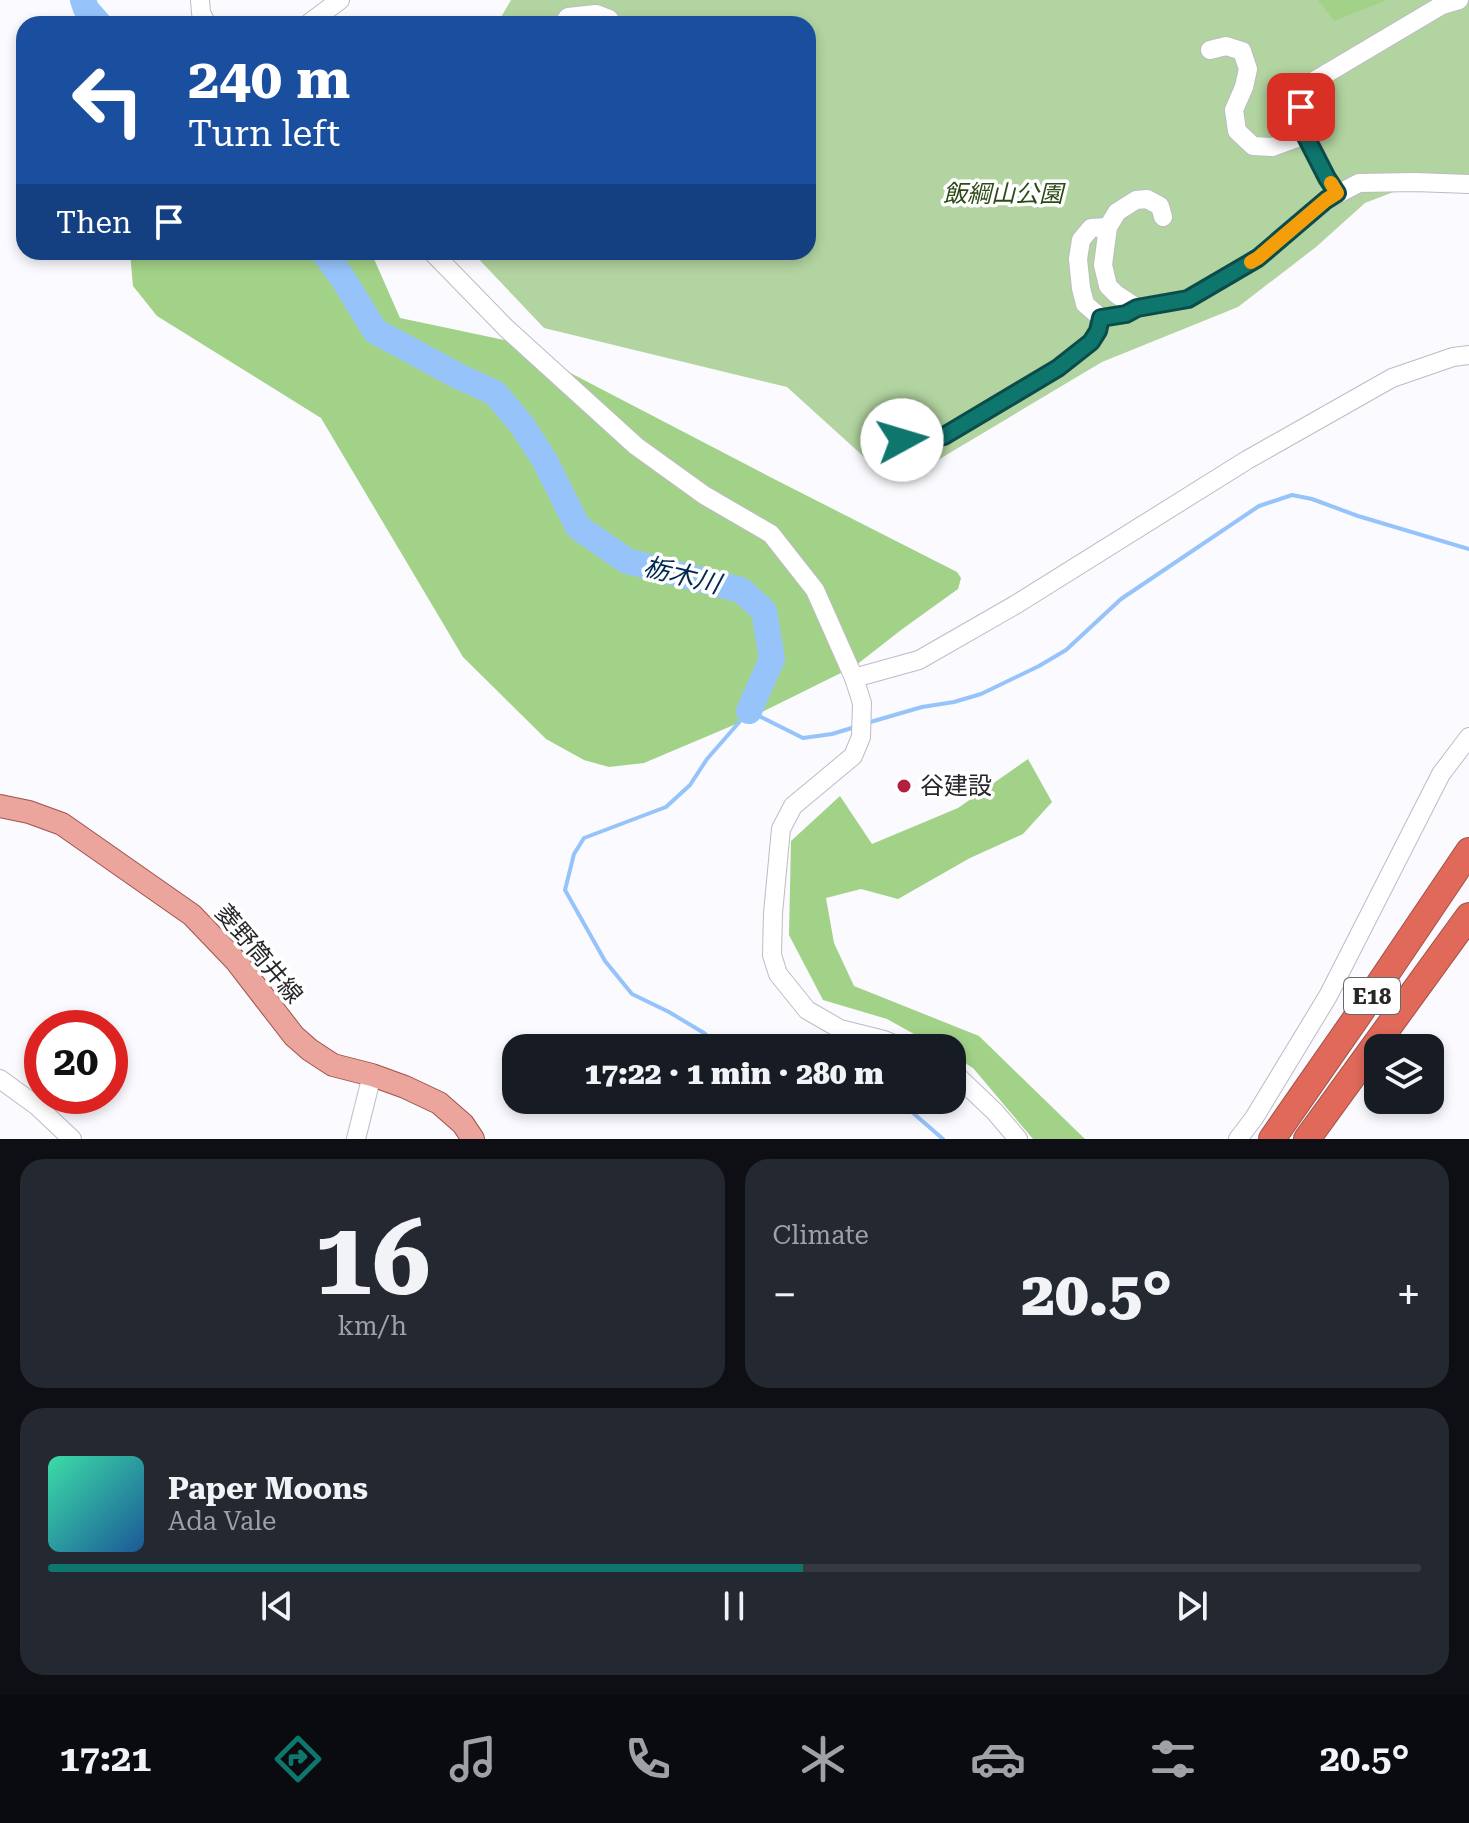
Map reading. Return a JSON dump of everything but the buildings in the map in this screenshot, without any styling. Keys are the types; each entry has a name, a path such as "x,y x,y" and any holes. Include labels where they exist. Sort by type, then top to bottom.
{"highway":[{"name":"E18","path":"1272,1139 1469,851"},
{"name":"E18","path":"1307,1139 1469,916"}],"main road":[{"name":"菱野筒井線","path":"0,806 62,824 192,915 236,961 294,1036 310,1050 333,1065 372,1075 439,1103 463,1124 473,1139"}],"street":[{"path":"319,16 340,0"},
{"path":"1337,193 1305,135 1301,107 1314,81 1442,5 1459,0"},
{"path":"577,16 601,16"},
{"path":"1210,50 1226,46 1242,51 1248,69 1234,110 1237,131 1253,146 1272,147 1305,135"},
{"path":"1101,318 1188,299 1258,258 1326,200 1359,183 1469,184"},
{"path":"1137,308 1108,286 1103,265 1108,227 1117,212 1136,200 1147,199 1160,206 1163,217"},
{"path":"1101,318 1085,304 1078,259 1081,240 1091,228 1108,227"},
{"path":"440,260 507,329 636,446 704,495 771,534 815,590 862,703 861,737 853,756 793,806 781,829 772,955 778,974 807,1010 840,1029 860,1034"},
{"path":"902,440 944,436 1058,368 1091,342 1101,318"},
{"path":"854,678 919,660 1015,605 1247,460 1392,378 1453,357 1469,355"},
{"path":"1238,1139 1328,996 1441,774 1469,737"},
{"path":"356,1139 372,1075"},
{"path":"0,1079 37,1106 72,1139"},
{"path":"966,1084 1018,1139"}],"green space":[{"name":"飯綱山公園","path":"511,0 1469,0 1469,193 1396,191 1365,203 1316,247 1238,307 1102,362 916,473 874,466 787,387 544,328 480,260 816,260 816,16 502,16"},
{"path":"1318,0 1387,0 1334,21"},
{"path":"131,260 375,260 400,318 509,341 957,572 961,578 958,589 855,666 748,719 644,763 609,767 584,760 546,739 463,657 321,418 157,316 133,286"},
{"path":"1028,759 1052,802 1023,834 970,858 898,899 861,889 826,898 834,943 854,986 979,1036 1085,1139 1033,1139 966,1064 966,1034 914,1034 887,1019 823,1000 789,935 791,841 840,796 872,844 958,808"}],"waterway":[{"name":"栃木川","path":"83,0 92,16"},
{"name":"栃木川","path":"329,260 375,331 495,393 522,425 545,461 578,527 627,561 741,590 764,611 772,659 749,711"},
{"path":"867,723 981,694 1039,666 1066,650 1121,599 1259,506 1292,495 1469,549"},
{"name":"栃木川","path":"705,1034 632,994 605,961 565,890 574,854 584,838 666,807 690,785 707,759 749,711 803,738 855,727"},
{"name":"栃木川","path":"914,1114 943,1139"}],"slow traffic":[{"path":"1251,262 1337,193 1331,183"}],"place":[{"name":"谷建設","path":"904,786"}],"route":[{"path":"902,440 944,436 1058,368 1091,342 1101,318 1188,299 1258,258 1337,193 1305,135 1301,107"}]}
